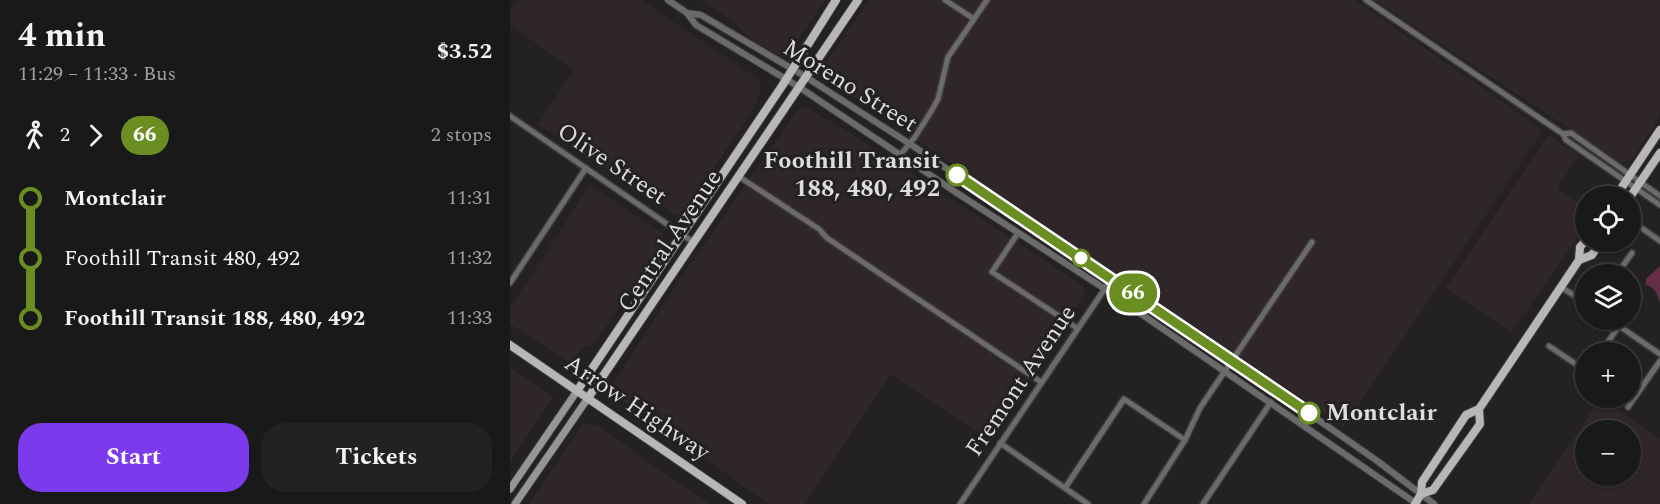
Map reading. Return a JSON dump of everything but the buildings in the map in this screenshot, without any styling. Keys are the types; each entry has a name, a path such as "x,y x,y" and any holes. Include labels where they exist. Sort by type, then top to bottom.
{"main road":[{"name":"Central Avenue","path":"510,489 787,80 836,0"},
{"name":"Central Avenue","path":"515,504 858,0"},
{"path":"1623,186 1660,130"},
{"path":"1638,185 1660,153"},
{"path":"1416,504 1421,494 1423,481 1466,414 1479,409 1579,260 1580,252"},
{"path":"1579,260 1594,252"},
{"name":"Arrow Highway","path":"510,345 742,504"},
{"path":"1421,494 1433,490 1480,424 1479,409"}],"street":[{"name":"Moreno Street","path":"668,0 687,13 696,25 799,87 1105,289 1416,504"},
{"path":"945,0 974,19"},
{"path":"900,155 910,144 938,99 948,57 987,0"},
{"path":"1366,0 1563,134 1566,140 1638,185 1660,196"},
{"name":"Moreno Street","path":"687,13 700,15 806,77 910,144 1232,360 1434,504"},
{"name":"Olive Street","path":"510,116 693,242"},
{"path":"510,283 586,168"},
{"path":"738,176 1041,382"},
{"path":"1638,185 1660,206"},
{"path":"1641,228 1660,241"},
{"path":"1018,233 992,272 1077,328"},
{"path":"1144,504 1185,440 1200,408 1312,242"},
{"path":"1624,264 1632,253"},
{"name":"Fremont Avenue","path":"960,504 1112,278"},
{"path":"1561,286 1575,296"},
{"path":"1625,330 1660,354"},
{"path":"1549,346 1575,364"},
{"path":"1641,388 1660,361"},
{"path":"1065,488 1124,399 1185,440"},
{"path":"1203,504 1271,402"},
{"path":"1000,443 1088,504"}],"shaded area":[{"path":"517,0 641,0 760,80 761,91 752,112 682,215 676,215 538,124 574,70 510,25 510,12"},
{"path":"700,0 825,0 788,55 784,57 758,44 731,20"},
{"path":"869,0 1355,0 1543,130 1344,427 823,77 820,71"},
{"path":"1375,0 1660,0 1660,114 1631,160 1621,163"},
{"path":"805,107 847,131 1084,286 1084,294 1066,325 989,435 984,437 893,375 888,378 805,504 769,504 613,394 613,388 615,381 678,282 798,109"},
{"path":"1549,135 1579,155 1557,188 1575,201 1575,241 1512,332 1446,288"},
{"path":"590,185 664,234 661,237 662,244 593,346 585,345 572,364 510,324 510,308"},
{"path":"1660,266 1660,303 1654,289 1646,285 1646,279"},
{"path":"510,367 553,397 510,462"},
{"path":"1594,408 1616,408 1633,420 1586,420"},
{"path":"583,424 596,425 709,504 529,504"},
{"path":"1641,425 1660,438 1660,504 1529,504 1575,436 1575,486 1641,486"}],"bus line":[{"name":"66","path":"957,175 1309,413"}],"place":[{"name":"Foothill Transit 188, 480, 492","path":"957,175"},
{"name":"Montclair","path":"1309,413"}]}
